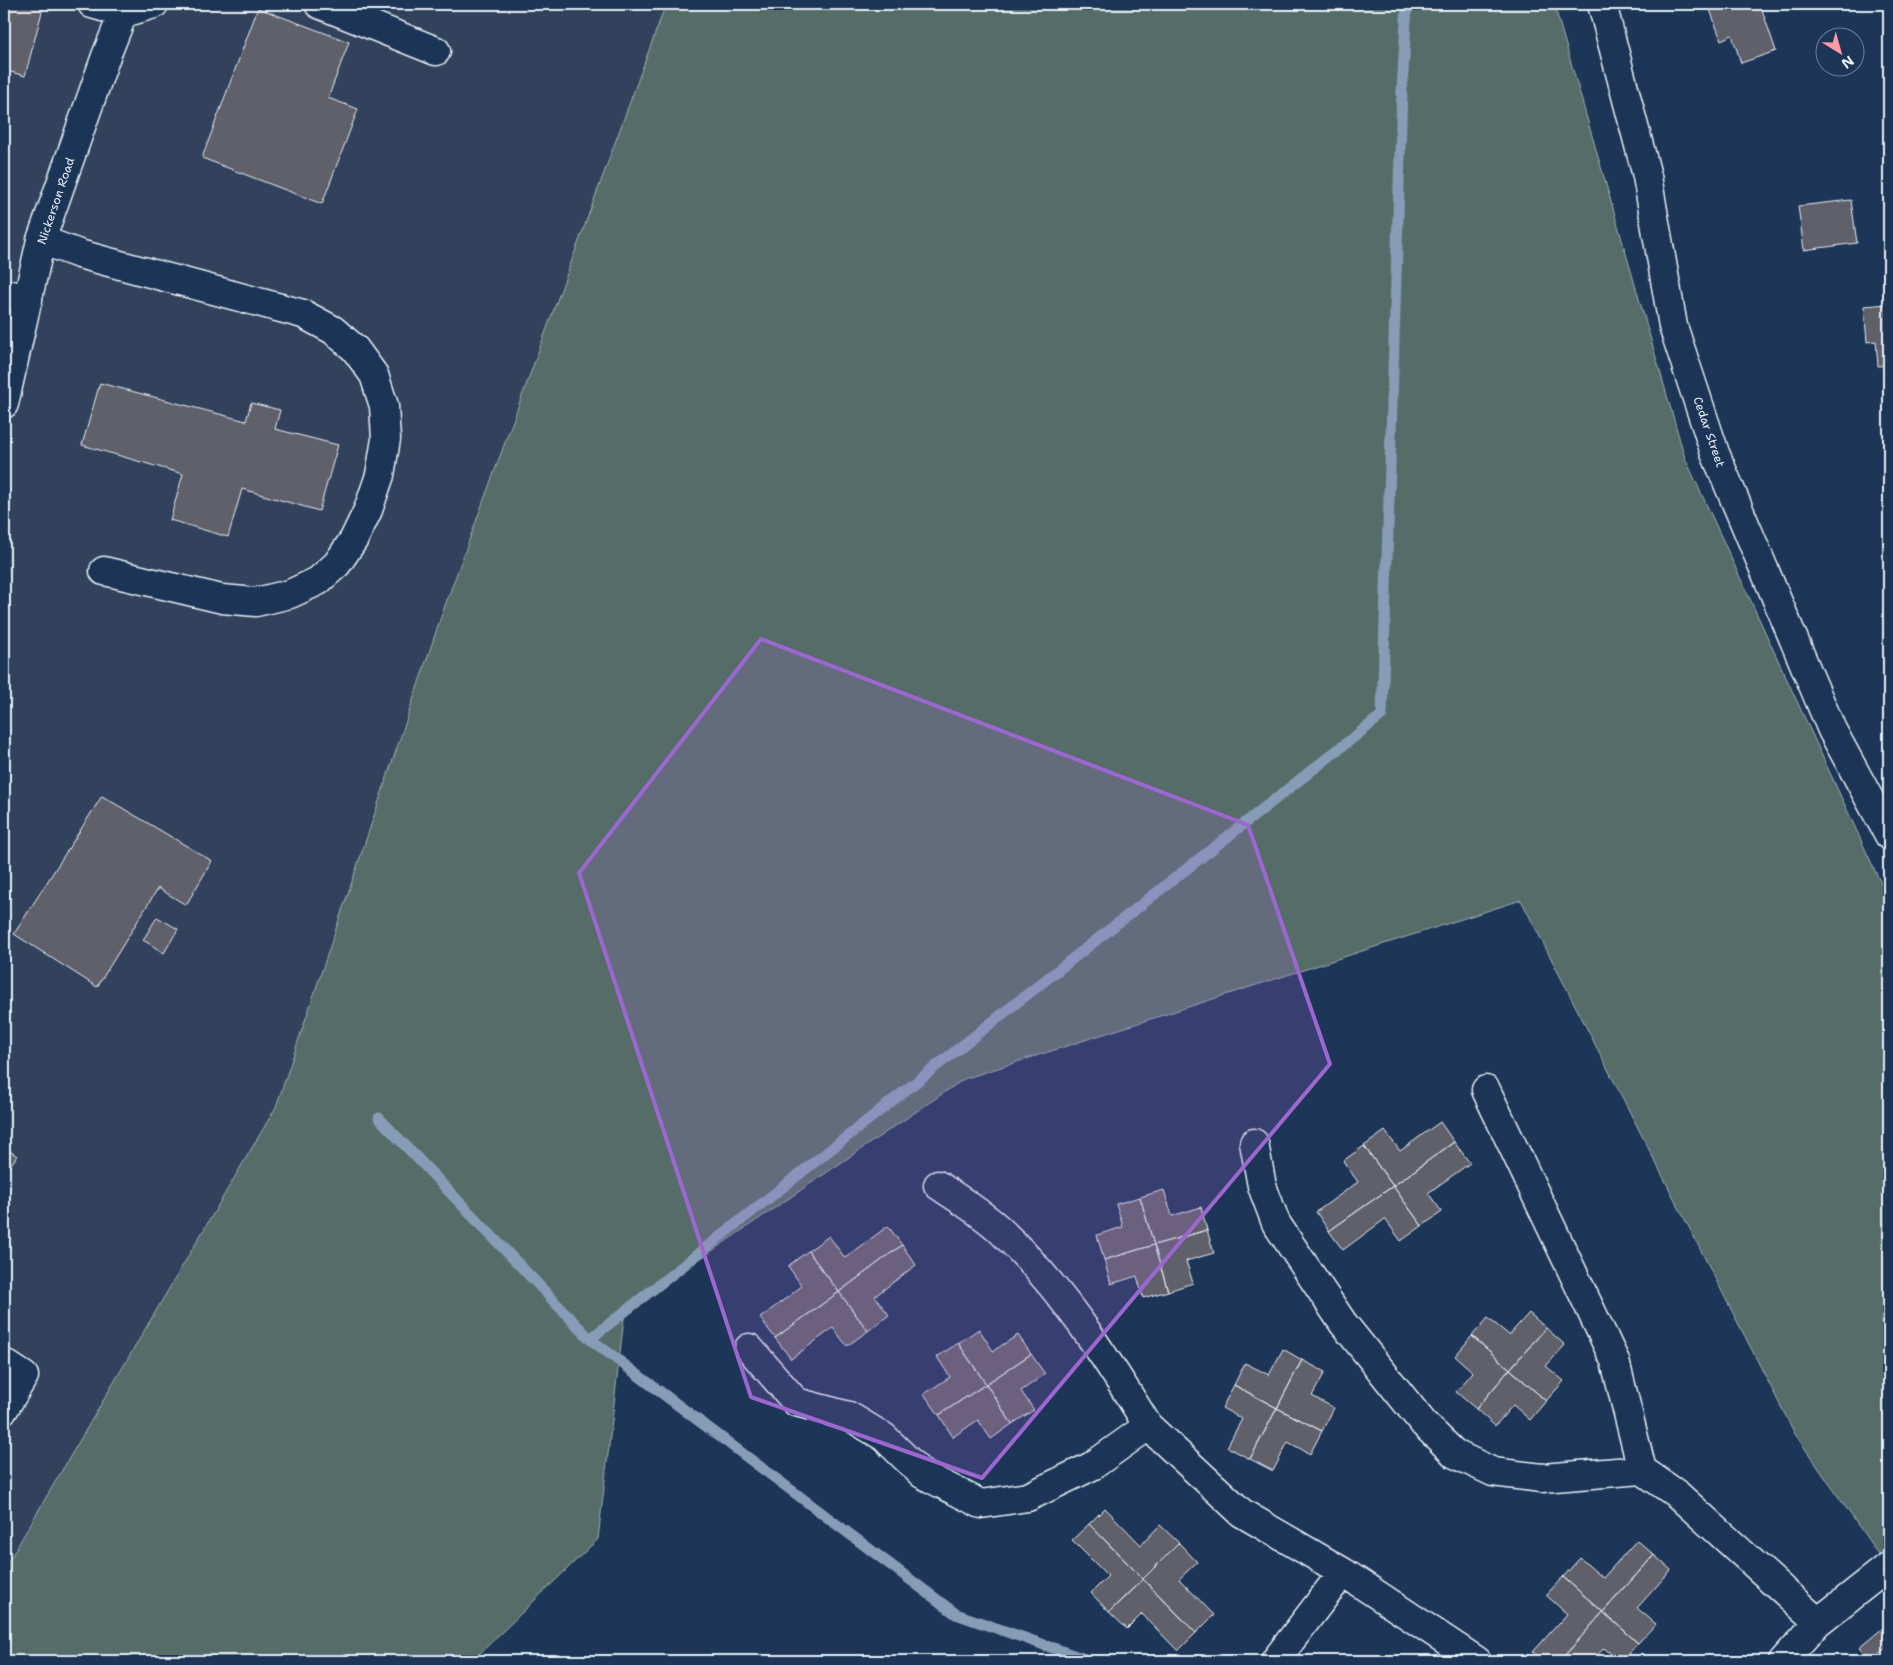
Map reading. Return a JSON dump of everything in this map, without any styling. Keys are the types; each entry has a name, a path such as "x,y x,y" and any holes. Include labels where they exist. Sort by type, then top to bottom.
{"street":[{"path":"92,4 125,8 154,4"},
{"path":"319,4 436,51"},
{"name":"Cedar Street","path":"1602,4 1647,176 1673,326 1715,453 1832,730 1889,835"},
{"name":"Nickerson Road","path":"4,404 16,297 41,240 106,56 125,8"},
{"path":"41,240 78,254 303,314 333,330 355,350 374,375 384,406 386,439 380,475 368,510 354,539 338,564 318,581 290,594 256,602 222,599 104,572"},
{"path":"1486,1090 1615,1360 1642,1470 1678,1496 1818,1622"},
{"path":"1254,1143 1262,1186 1276,1223 1343,1323 1424,1424 1455,1454 1493,1472 1542,1478 1642,1470"},
{"path":"938,1185 999,1229 1058,1293 1116,1373 1148,1426 1242,1513 1343,1572 1477,1661"},
{"path":"749,1348 796,1402 849,1416 884,1437 922,1474 981,1504 1028,1497 1092,1466 1148,1426"},
{"path":"4,1363 24,1376 4,1408"},
{"path":"1783,1661 1818,1622 1889,1566"},
{"path":"1275,1661 1343,1572"}],"highlighted area":[{"path":"761,639 1248,825 1330,1064 982,1478 751,1397 579,873"}],"shaded area":[{"path":"4,4 669,4 276,1107 4,1569"}],"green space":[{"path":"666,4 1554,4 1685,458 1889,901 1889,1570 1795,1434 1521,900 964,1079 625,1310 598,1539 472,1661 4,1661 4,1569 276,1107 442,614"}],"building":[{"path":"4,4 44,4 25,76 4,70"},
{"path":"1708,4 1760,4 1776,51 1741,63 1732,35 1721,40"},
{"path":"258,8 349,42 328,98 358,109 322,204 202,158"},
{"path":"1851,200 1857,243 1804,250 1798,206"},
{"path":"1889,304 1889,365 1878,366 1876,341 1867,342 1864,306"},
{"path":"100,383 246,421 251,403 280,410 275,429 338,445 319,511 242,489 228,537 170,520 183,474 82,445"},
{"path":"102,796 212,861 186,905 158,888 97,987 14,934"},
{"path":"157,917 178,929 164,953 143,940"},
{"path":"1440,1122 1454,1142 1393,1186 1364,1146 1385,1131 1400,1151"},
{"path":"1454,1142 1470,1163 1428,1193 1442,1212 1422,1226 1393,1186"},
{"path":"1364,1146 1393,1186 1329,1231 1316,1212 1358,1182 1343,1161"},
{"path":"4,1147 17,1156 4,1174"},
{"path":"1393,1186 1422,1226 1401,1241 1385,1219 1343,1250 1329,1231"},
{"path":"1164,1190 1172,1216 1201,1207 1207,1230 1154,1245 1140,1197"},
{"path":"1140,1197 1154,1245 1104,1260 1097,1235 1123,1227 1116,1204"},
{"path":"888,1226 902,1245 839,1292 808,1251 829,1236 845,1258"},
{"path":"1207,1230 1214,1253 1186,1261 1193,1283 1168,1291 1154,1245"},
{"path":"902,1245 916,1265 875,1296 889,1315 868,1331 839,1292"},
{"path":"1154,1245 1168,1291 1143,1298 1137,1276 1111,1284 1104,1260"},
{"path":"808,1251 839,1292 775,1338 760,1318 802,1286 788,1266"},
{"path":"839,1292 868,1331 847,1346 833,1328 791,1359 775,1338"},
{"path":"1529,1313 1546,1328 1510,1369 1472,1336 1488,1318 1509,1335"},
{"path":"1546,1328 1565,1345 1546,1366 1564,1381 1546,1401 1510,1369"},
{"path":"979,1329 993,1351 1018,1335 1031,1354 986,1384 958,1343"},
{"path":"1472,1336 1510,1369 1476,1409 1456,1392 1473,1372 1455,1356"},
{"path":"958,1343 986,1384 939,1415 924,1394 950,1377 937,1357"},
{"path":"1283,1349 1302,1360 1277,1408 1234,1385 1245,1363 1269,1375"},
{"path":"1031,1354 1045,1374 1021,1391 1034,1410 1012,1424 986,1384"},
{"path":"1302,1360 1325,1372 1312,1396 1334,1408 1322,1431 1277,1408"},
{"path":"1510,1369 1546,1401 1530,1420 1513,1405 1495,1426 1476,1409"},
{"path":"986,1384 1012,1424 991,1439 978,1420 953,1437 939,1415"},
{"path":"1234,1385 1277,1408 1250,1459 1227,1447 1242,1419 1222,1408"},
{"path":"1277,1408 1322,1431 1310,1454 1288,1442 1273,1471 1250,1459"},
{"path":"1105,1508 1141,1545 1160,1525 1179,1543 1143,1579 1089,1524"},
{"path":"1089,1524 1143,1579 1109,1612 1091,1593 1108,1576 1072,1540"},
{"path":"1637,1540 1654,1555 1603,1612 1563,1577 1580,1558 1603,1578"},
{"path":"1179,1543 1197,1562 1179,1579 1214,1615 1196,1633 1143,1579"},
{"path":"1654,1555 1671,1570 1637,1608 1656,1624 1638,1643 1603,1612"},
{"path":"1563,1577 1603,1612 1560,1661 1543,1661 1533,1652 1567,1614 1546,1595"},
{"path":"1143,1579 1196,1633 1178,1651 1142,1614 1127,1629 1109,1612"},
{"path":"1603,1612 1638,1643 1622,1661 1604,1648 1592,1661 1560,1661"},
{"path":"1883,1628 1889,1636 1889,1646 1871,1661 1859,1648"}],"waterway":[{"path":"590,1339 1382,715 1402,91 1407,4"},
{"path":"379,1118 590,1339 956,1614 1090,1661"}]}
